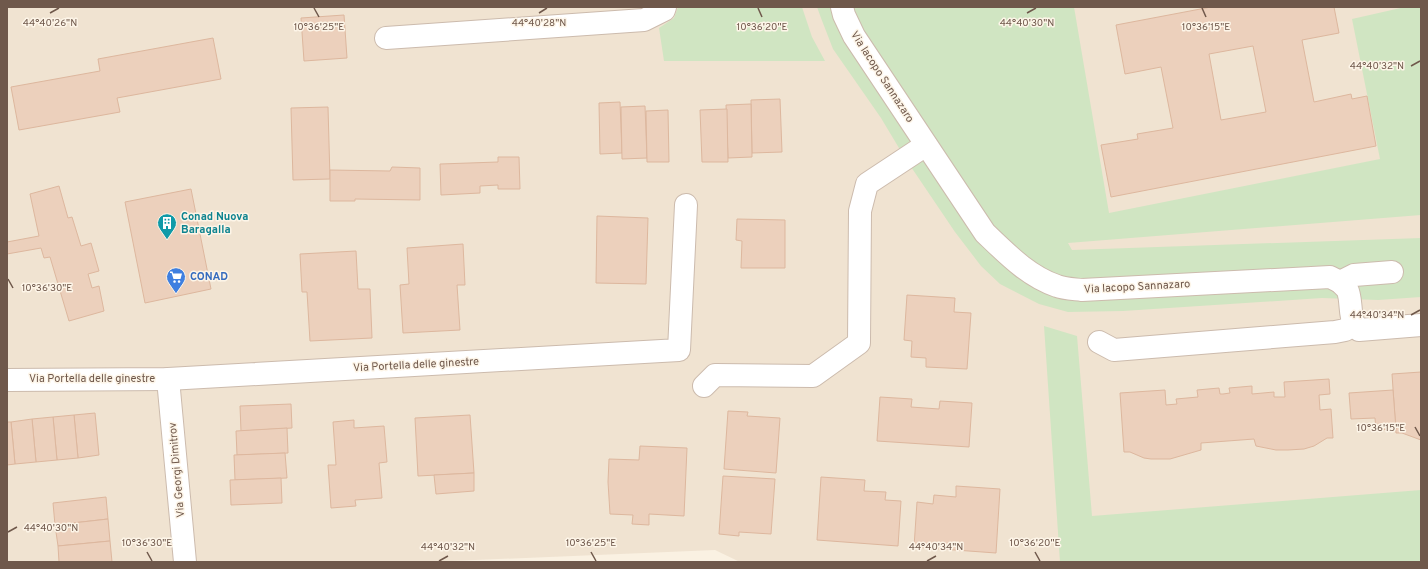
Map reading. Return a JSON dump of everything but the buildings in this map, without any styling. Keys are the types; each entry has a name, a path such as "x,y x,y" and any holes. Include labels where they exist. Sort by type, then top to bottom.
{"street":[{"path":"386,38 644,20 664,10 664,7"},
{"name":"Via Iacopo Sannazaro","path":"842,7 844,15 854,36 985,233 1030,273 1058,286 1082,290 1330,277 1340,282"},
{"path":"704,386 715,375 813,376 859,343 860,210 867,184 926,145"},
{"name":"Via Portella delle ginestre","path":"7,380 168,379 679,350 686,205"},
{"path":"1392,272 1354,275 1340,282 1347,290 1351,317 1354,324 1359,330 1421,325"},
{"path":"1099,342 1114,350 1335,332 1345,330 1354,324"},
{"name":"Via Georgi Dimitrov","path":"168,379 185,562"}],"shaded area":[{"path":"7,7 1421,7 1421,562 740,562 715,550 428,562 7,562"}],"green space":[{"path":"678,7 802,7 812,37 825,61 664,61 659,28 674,18"},
{"path":"817,7 1074,7 1109,213 1380,159 1352,19 1405,7 1421,7 1421,215 1068,243 1072,250 1421,238 1421,297 1378,300 1322,298 1123,311 1068,312 1039,304 1000,284 981,266 955,232 905,158 881,118 833,49"},
{"path":"1044,326 1077,336 1092,516 1421,490 1421,562 1060,562"}],"place":[{"name":"Conad Nuova Baragalla","path":"167,240"},
{"name":"CONAD","path":"176,294"}]}
